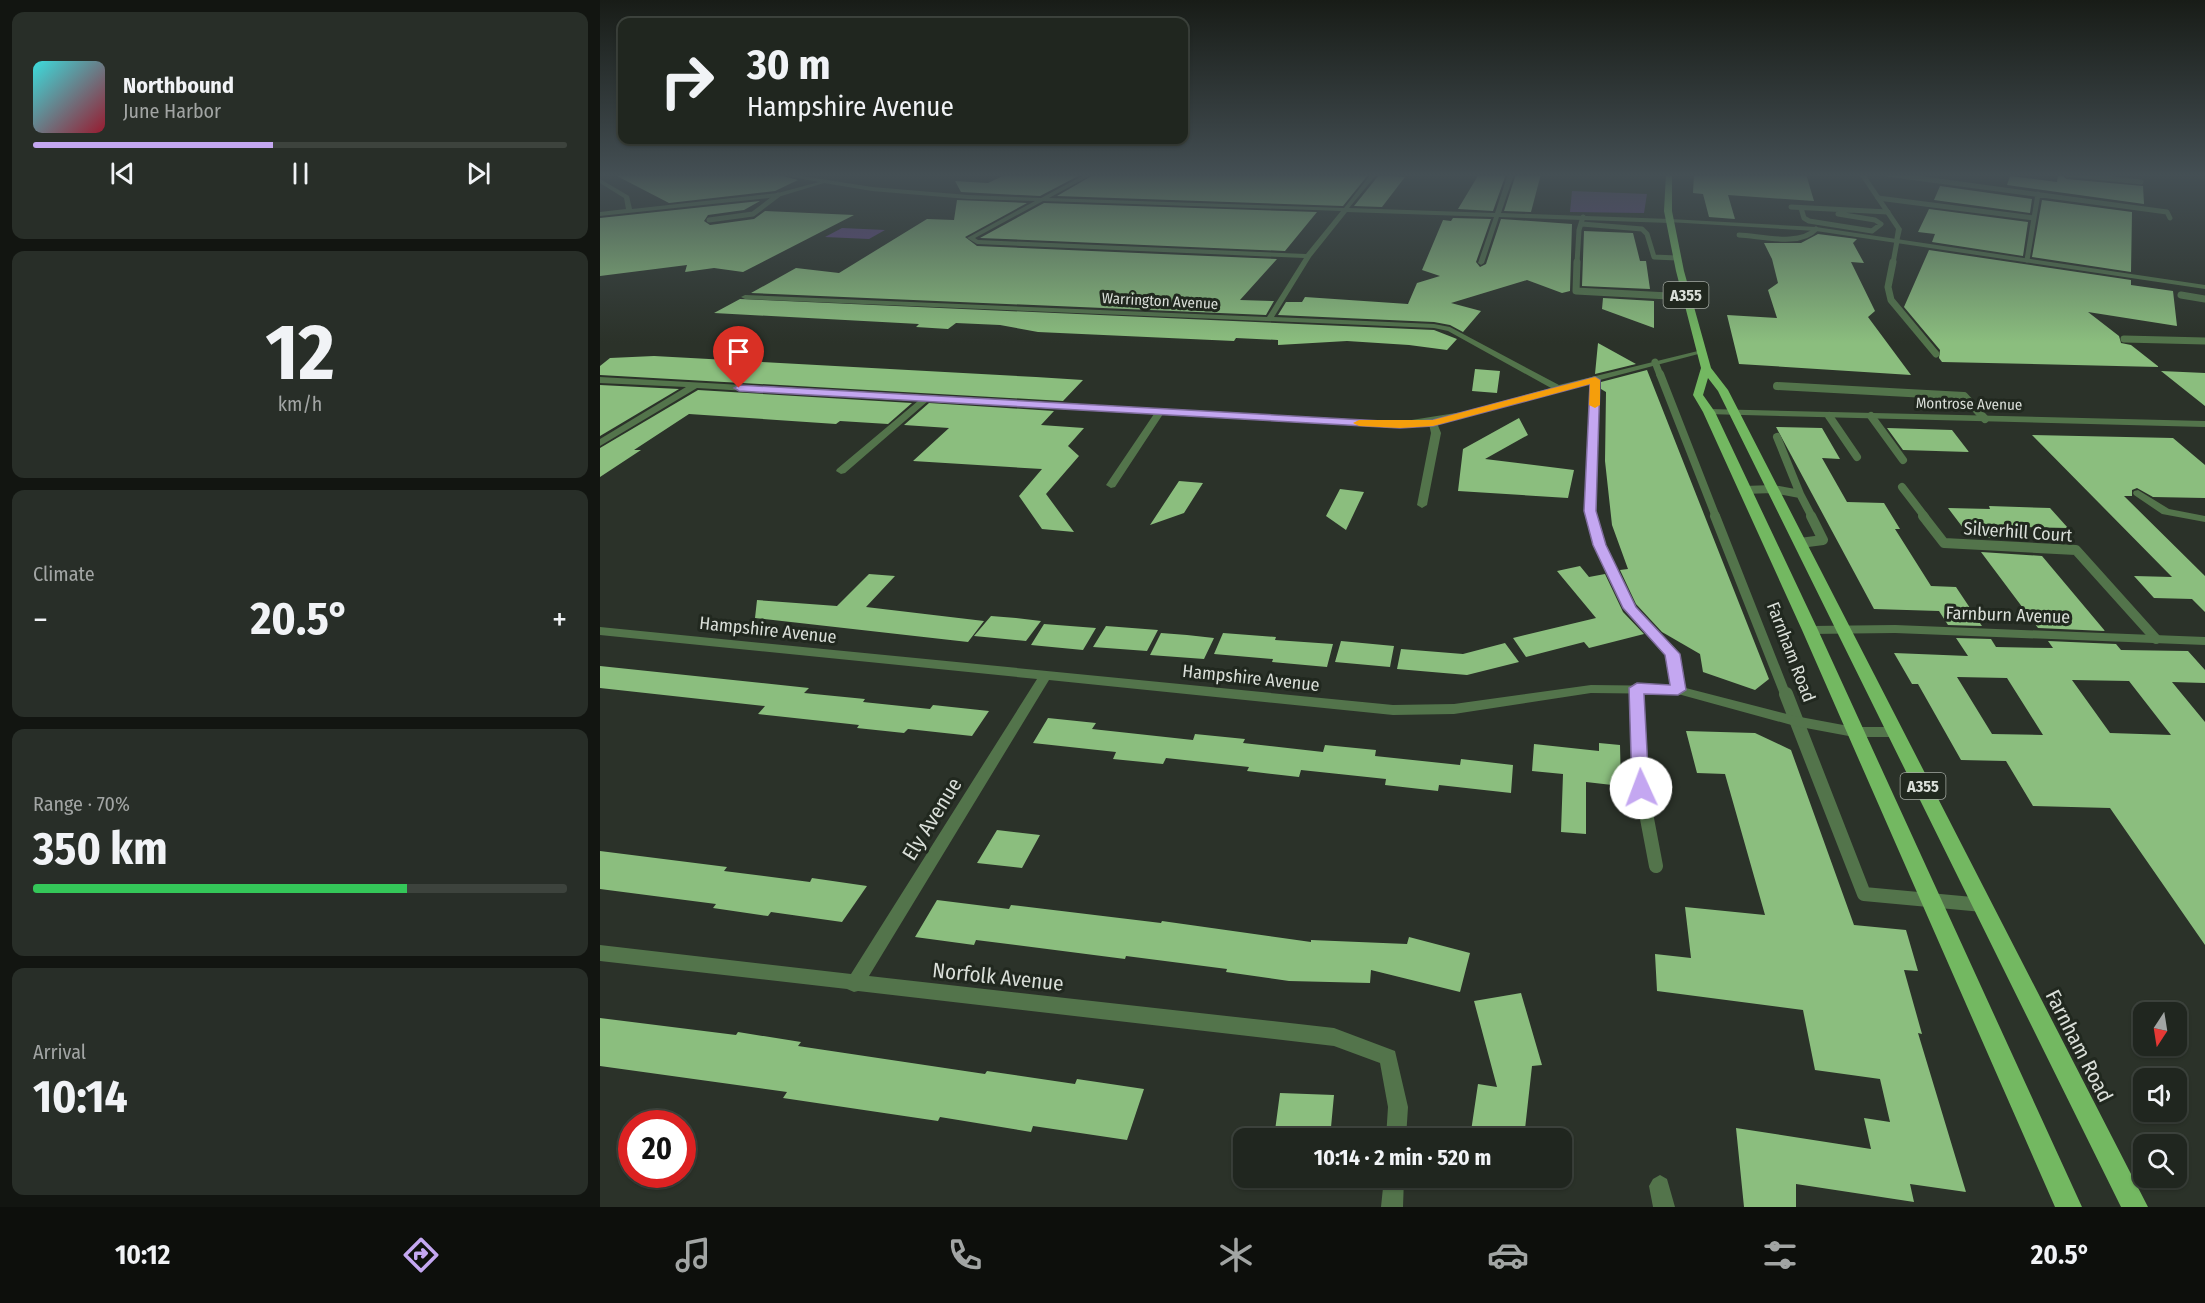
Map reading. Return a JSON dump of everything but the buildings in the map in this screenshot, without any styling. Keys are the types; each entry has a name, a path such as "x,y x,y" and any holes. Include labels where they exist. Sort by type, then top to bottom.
{"main road":[{"name":"Farnham Road","path":"1672,230 1704,360 1723,390 1732,412 2135,1207"},
{"name":"Farnham Road","path":"1704,360 1698,395 1810,630 2069,1207"}],"street":[{"path":"985,230 970,238 977,242 1308,256"},
{"path":"1269,320 1308,256 1330,230"},
{"path":"1481,263 1493,230"},
{"path":"1825,230 2205,287"},
{"path":"1897,241 1899,230"},
{"name":"Warrington Avenue","path":"745,297 1434,326 1450,329 1558,388"},
{"path":"600,380 1400,425 1433,423 1656,362 1704,360"},
{"path":"600,443 694,386"},
{"path":"841,471 925,399"},
{"path":"1110,485 1160,412"},
{"name":"Montrose Avenue","path":"1708,412 2205,424"},
{"path":"1422,505 1436,433 1433,423"},
{"path":"2138,493 2166,512 2203,521"},
{"name":"Farnburn Avenue","path":"1810,630 1895,629 2205,641"},
{"name":"Hampshire Avenue","path":"600,631 1393,710 1454,709 1591,689 1678,690 1795,721 1854,732 1895,732"},
{"name":"Ely Avenue","path":"854,984 1045,676"},
{"name":"Norfolk Avenue","path":"600,953 854,984 1334,1037 1388,1057 1398,1107 1397,1128"},
{"path":"1660,1186 1664,1207"},
{"path":"1392,1207 1393,1188"}],"lane":[{"path":"1581,230 1576,291 1687,297"},
{"path":"1643,230 1647,234 1654,257 1677,258"},
{"path":"1739,235 1799,239 1810,236 1815,230"},
{"path":"2027,260 2032,230"},
{"path":"1897,241 1888,286 1891,300 1936,354"},
{"path":"2181,295 2205,299"},
{"path":"2124,339 2205,341"},
{"name":"Farnham Road","path":"1656,362 1864,894 1983,905"},
{"path":"1595,380 1590,511 1600,545 1630,608 1672,654 1678,690"},
{"path":"1777,386 1964,396 1985,419"},
{"path":"1829,416 1857,457"},
{"path":"1872,417 1903,460"},
{"path":"1776,437 1800,494 1823,540 1800,543"},
{"name":"Silverhill Court","path":"1902,487 1944,543 2076,550 2156,639"},
{"path":"1744,490 1773,489 1800,494"},
{"path":"1637,688 1641,788 1656,866"}],"shaded area":[{"path":"838,230 884,230 869,239 825,237"}],"slow traffic":[{"path":"1359,423 1400,425 1433,423 1595,380 1595,405"}],"route":[{"path":"739,388 1400,425 1433,423 1595,380 1590,511 1600,545 1630,608 1672,654 1678,690 1637,688 1641,788"}]}
